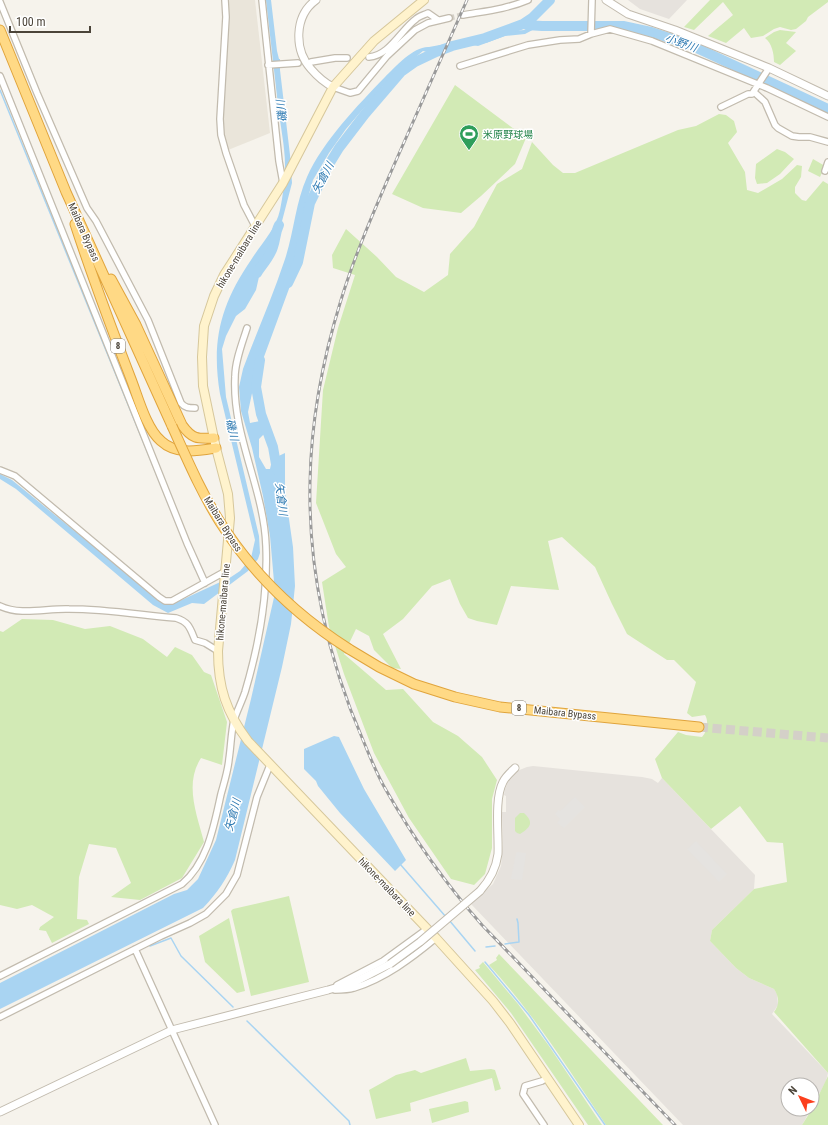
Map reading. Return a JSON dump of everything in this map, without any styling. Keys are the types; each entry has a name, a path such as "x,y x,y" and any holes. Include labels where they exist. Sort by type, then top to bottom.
{"highway":[{"name":"Maibara Bypass","path":"0,30 66,192 201,489 220,522 240,551 282,598 322,632 348,650 414,684 455,697 500,707 699,727"},
{"name":"8","path":"66,192 68,203 104,308 143,410 155,434 167,446 176,450 191,452 216,448"},
{"name":"8","path":"84,232 136,325 182,425 193,437 214,438"}],"main road":[{"name":"hikone-maibara line","path":"424,0 374,41 333,87 284,183 224,275 214,296 204,326 202,357 205,401 228,494 230,518 218,651 218,671 228,708 248,741 436,938 493,1001 579,1125"}],"street":[{"path":"225,0 226,17 220,119 221,135 244,206 255,226"},
{"path":"262,0 279,161 284,183"},
{"path":"316,0 304,13 299,25 300,49 310,68 333,87 350,93 358,91 379,65 420,26 449,18"},
{"path":"463,15 500,9 528,0"},
{"path":"591,34 592,0"},
{"path":"606,0 628,14 675,30 828,96"},
{"path":"0,2 37,93 87,208 96,221 148,320 181,404 184,407 195,408"},
{"path":"369,57 383,53 416,18 428,13 438,20"},
{"path":"460,66 528,45 560,40 579,39 610,29 652,41 759,84 828,118"},
{"path":"311,62 335,58 347,58"},
{"path":"270,65 298,63"},
{"path":"721,107 748,94 752,94 768,70"},
{"path":"0,76 181,528 205,583"},
{"path":"754,92 765,102 775,125 778,128 792,136 810,137 828,142"},
{"path":"825,171 828,162"},
{"path":"0,976 173,889 190,877 207,846 214,825 236,723 253,661 265,597 266,546 264,524 240,432 234,397 234,376 247,328"},
{"path":"0,470 15,476 165,601 172,601 205,583 226,574"},
{"path":"0,606 16,611 68,608 176,618 184,620 189,625 195,640 205,643 218,651"},
{"path":"0,1018 206,914 226,894 237,875 257,797 268,762"},
{"path":"0,1112 172,1030 355,982 390,964 420,942 480,891 493,874 497,864 498,854 499,791 503,781 516,768"},
{"path":"328,990 383,961 427,929"},
{"path":"328,990 354,988 374,980 408,960 436,938"},
{"path":"135,949 215,1125"},
{"path":"544,1125 523,1094 526,1086 547,1078"}],"shaded area":[{"path":"227,0 255,0 270,133 228,150 222,132 221,119"},
{"path":"628,0 687,0 669,19 640,9"},
{"path":"533,766 642,777 652,779 658,783 662,778 755,875 754,889 712,930 710,941 736,968 749,978 774,989 777,994 778,1005 772,1014 828,1073 820,1093 820,1077 780,1077 780,1117 806,1117 802,1125 683,1125 471,904 493,884 501,866 503,845 502,812 506,812 506,796 504,795 505,789 508,782 517,771"},
{"path":"575,797 585,807 564,828 557,823 560,819 555,814"},
{"path":"696,841 727,874 719,882 687,849"},
{"path":"517,852 526,853 522,880 511,879"}],"green space":[{"path":"710,0 828,0 828,2 808,17 806,21 796,29 791,30 780,27 763,36 751,38 744,28 726,43 708,36 733,15 723,2 694,30 684,27"},
{"path":"780,30 796,32 786,43 796,51 780,65 774,62 772,49 765,38"},
{"name":"米原野球場","path":"455,85 526,138 515,164 461,213 423,208 392,194"},
{"path":"719,114 726,115 734,121 737,132 728,143 745,172 747,190 758,193 782,179 797,165 802,166 801,177 795,187 795,193 802,200 806,201 823,181 828,184 828,1073 774,1012 778,1000 774,989 749,978 736,968 710,941 712,930 754,889 787,882 783,843 767,842 740,806 711,829 662,778 655,759 678,732 686,735 702,737 704,735 707,723 705,715 692,717 687,713 696,682 674,660 667,660 627,634 595,567 562,537 548,541 559,590 511,586 497,625 468,618 460,604 450,579 432,586 403,619 383,634 401,669 392,668 374,650 369,636 356,629 344,654 386,690 403,689 433,722 458,736 482,757 497,780 492,799 492,848 485,874 474,885 451,879 409,818 374,753 344,674 329,627 322,582 346,567 336,554 316,503 323,390 338,328 355,275 333,268 332,255 346,229 377,257 396,277 424,292 448,275 450,254 474,227 497,184 522,169 532,142 553,165 563,173 575,173 678,130 696,126"},
{"path":"777,149 785,152 794,159 780,174 767,183 757,184 755,178 756,164"},
{"path":"813,159 825,166 820,177 808,171"},
{"path":"22,619 53,620 85,629 110,626 143,639 167,657 175,647 192,655 204,672 211,675 227,722 222,765 201,758 193,778 195,810 204,842 182,878 140,900 111,897 131,883 116,848 89,844 79,877 77,919 87,920 89,924 52,943 46,931 39,930 40,927 54,917 32,905 17,909 0,905 0,631 3,632"},
{"path":"520,813 524,813 527,816 530,824 527,829 520,834 515,831 515,818"},
{"path":"289,896 309,982 251,996 231,911 233,909"},
{"path":"229,918 245,991 237,993 205,962 199,936"},
{"path":"499,954 663,1125 606,1125 565,1063 536,1023 489,965 497,960 496,958"},
{"path":"483,962 518,1004 549,1046 602,1125 588,1125 511,1013 475,970 480,968 479,966"},
{"path":"466,1058 470,1071 495,1070 501,1089 495,1091 492,1078 410,1103 411,1111 376,1119 369,1090 396,1075 415,1070 421,1073"},
{"path":"828,1076 828,1125 802,1125 807,1117 820,1117 820,1092"},
{"path":"465,1101 468,1102 469,1112 432,1123 429,1109"}],"water":[{"path":"266,0 271,0 277,51 280,59 292,183 281,225 261,268 256,290 245,309 236,316 226,336 222,349 226,397 259,536 260,553 258,559 248,571 204,604 192,603 168,613 153,605 16,489 0,479 0,474 12,480 163,603 168,605 231,577 240,571 251,558 255,540 220,394 217,356 221,323 232,292 275,224 280,210 283,193 285,158"},
{"path":"538,23 542,25 525,34 505,36 478,46 458,46 430,53 423,51 383,86 377,96 363,109 346,129 329,153 313,180 305,208 298,256 290,286 254,384 248,412 250,423 260,421 269,425 270,431 259,439 259,457 266,469 270,469 275,459 285,453 285,491 293,547 295,586 291,624 282,667 235,860 228,874 221,886 203,908 0,1009 0,983 174,894 187,890 198,879 216,840 251,699 275,593 270,536 252,448 241,411 239,387 243,369 284,262 303,187 314,164 322,150 353,111 394,68 411,53 423,48 472,39 480,40 504,32 524,30"},
{"path":"334,736 339,737 364,789 406,860 395,871 340,813 318,786 316,781 304,769 304,749"}],"waterway":[{"name":"矢倉川","path":"288,283 298,262 310,203 328,166 339,148 365,114 401,72 415,62 436,52 452,46 485,38 523,24 532,18 550,0"},
{"name":"小野川","path":"527,25 623,26 651,32 688,44 828,109"},
{"path":"0,90 195,569"},
{"name":"磯川","path":"257,273 272,251 279,225"},
{"name":"矢倉川","path":"260,360 256,387 261,414 273,447 277,470"},
{"path":"400,864 446,917"},
{"path":"505,944 519,942 517,919"},
{"path":"449,920 475,951"},
{"path":"150,946 171,938 181,956 233,1007"},
{"path":"486,947 495,946"},
{"path":"485,962 529,1015 605,1125"},
{"path":"247,1021 349,1121 350,1125"}],"tunnel":[{"path":"449,18 463,15"},
{"path":"699,727 828,738"}],"railway":[{"path":"467,0 366,232 347,283 329,344 319,390 313,436 310,482 310,515 313,548 323,614 330,646 340,678 371,759 386,790 419,843 455,893 482,925 675,1125"}],"place":[{"name":"米原野球場","path":"469,151"}]}
